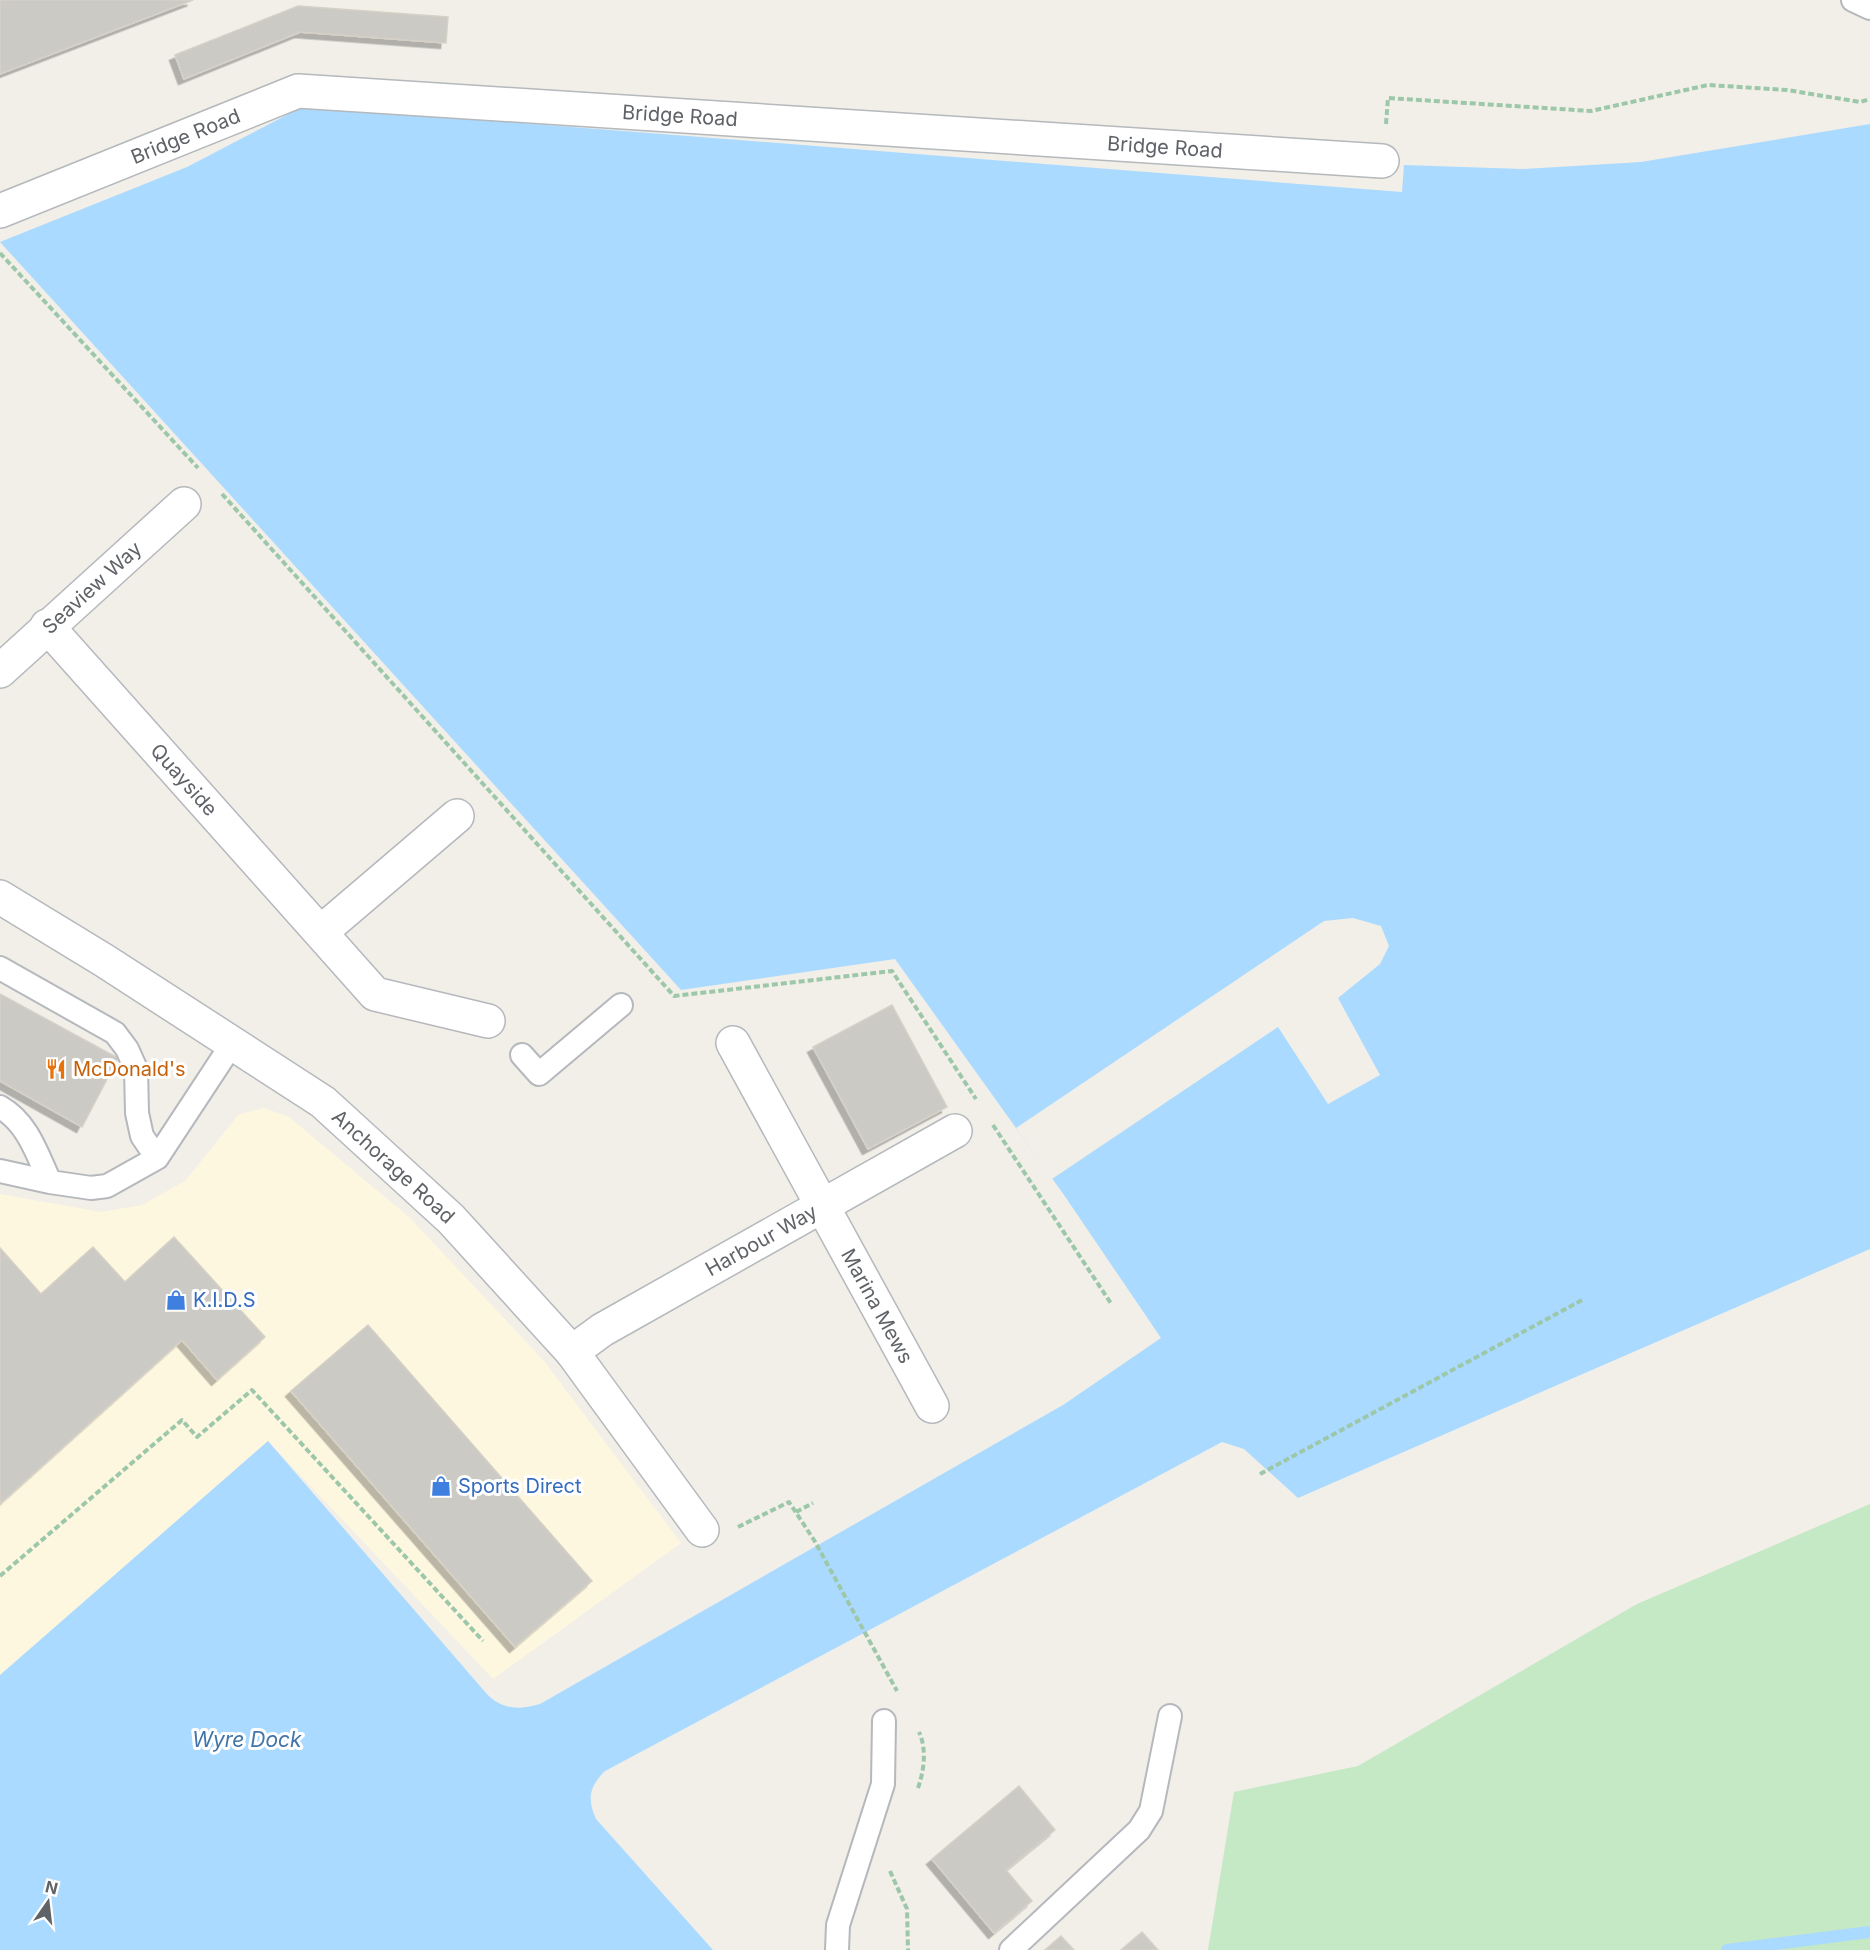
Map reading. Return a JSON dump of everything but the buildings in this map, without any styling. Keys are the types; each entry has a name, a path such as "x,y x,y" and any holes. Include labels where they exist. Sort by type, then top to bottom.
{"street":[{"name":"Bridge Road","path":"0,211 298,91 1382,161"},
{"name":"Seaview Way","path":"0,671 184,504"},
{"name":"Quayside","path":"47,626 375,994 488,1021"},
{"path":"321,932 457,816"},
{"name":"Anchorage Road","path":"0,897 105,961 323,1102 451,1219 572,1352 702,1530"},
{"name":"Marina Mews","path":"733,1043 932,1406"},
{"name":"Harbour Way","path":"572,1352 602,1330 955,1131"}],"lane":[{"path":"1853,0 1870,8"},
{"path":"0,968 115,1033 127,1049 136,1069 137,1113 142,1136 157,1158"},
{"path":"522,1055 539,1074 621,1005"},
{"path":"0,1170 50,1182 91,1188 107,1186 157,1158 232,1044"},
{"path":"0,1107 22,1124 50,1182"},
{"path":"1011,1950 1139,1830 1151,1811 1170,1716"},
{"path":"837,1950 838,1925 883,1784 884,1721"}],"path":[{"path":"1382,161 1388,98 1592,111 1708,85 1787,90 1860,102 1870,99"},
{"path":"0,252 200,470"},
{"path":"216,488 674,996 892,970 982,1108"},
{"path":"989,1118 1112,1305"},
{"path":"1260,1474 1584,1299"},
{"path":"0,1576 182,1420 197,1437 252,1390 483,1641"},
{"path":"702,1530 736,1528 789,1502 814,1540 896,1690"},
{"path":"796,1512 813,1503"}],"shaded area":[{"path":"264,1108 289,1117 410,1218 544,1361 681,1543 493,1679 268,1441 0,1675 0,1194 101,1212 142,1205 185,1181 239,1114"}],"green space":[{"path":"1870,1504 1870,1950 1208,1950 1234,1792 1358,1766 1637,1604"}],"water":[{"name":"Wyre Dock","path":"304,106 1402,192 1404,165 1522,169 1641,162 1870,124 1870,1249 1298,1498 1244,1449 1222,1442 605,1771 596,1782 591,1794 591,1805 596,1819 713,1950 0,1950 0,1675 268,1441 486,1693 504,1706 517,1708 540,1704 1063,1405 1161,1338 1064,1195 895,959 681,990 0,242 187,167"}],"pier":[{"path":"1353,918 1381,926 1389,946 1380,964 1338,998 1380,1075 1328,1104 1278,1027 1052,1179 1016,1128 1324,921"}],"waterway":[{"path":"1727,1950 1870,1932"}],"place":[{"name":"McDonald's","path":"56,1069"},
{"name":"K.I.D.S","path":"176,1300"},
{"name":"Sports Direct","path":"441,1486"}]}
